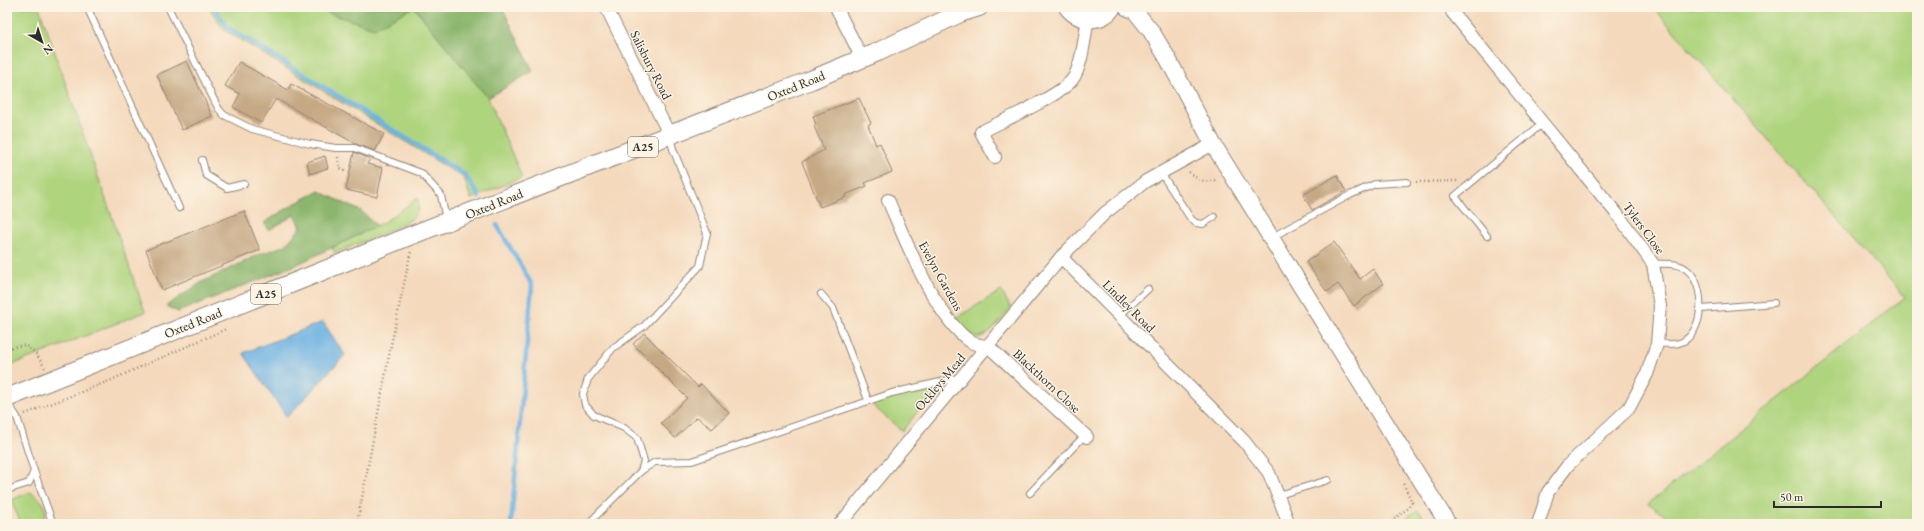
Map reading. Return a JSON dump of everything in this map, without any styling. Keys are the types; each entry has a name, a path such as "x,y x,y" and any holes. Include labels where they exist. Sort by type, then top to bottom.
{"main road":[{"name":"Oxted Road","path":"7,398 412,235 670,136 862,58 959,10 979,7"},
{"path":"1068,7 1075,14 1088,18 1100,16 1112,7"},
{"path":"1133,8 1151,31 1168,59 1213,144 1448,524"}],"street":[{"name":"Salisbury Road","path":"606,7 670,136"},
{"path":"836,7 862,58"},
{"name":"Tylers Close","path":"1452,12 1621,218 1653,264 1660,306 1657,344 1647,374 1629,408 1568,465 1548,492 1538,524"},
{"path":"995,157 981,132 1056,92 1072,80 1078,66 1088,18"},
{"path":"1061,257 1105,213 1146,181 1213,144"},
{"name":"Evelyn Gardens","path":"888,200 914,258 941,308 954,328 972,343 989,346"},
{"name":"Lindley Road","path":"1061,257 1244,441 1269,473 1289,524"},
{"name":"Ockleys Mead","path":"840,524 989,346 1061,257"},
{"name":"Blackthorn Close","path":"989,346 1086,436"}],"lane":[{"path":"87,7 179,208"},
{"path":"168,7 218,108 224,115 252,129 310,144 336,148 355,148 421,173 441,195 446,223"},
{"path":"1487,236 1455,196 1543,123"},
{"path":"641,471 644,461 637,438 624,428 594,415 585,404 583,394 588,379 614,348 644,326 700,266 708,233 672,149 670,136"},
{"path":"202,160 206,175 227,188 244,184"},
{"path":"1162,173 1191,219 1196,224 1203,224 1214,217"},
{"path":"1271,238 1356,192 1375,184 1407,182"},
{"path":"1653,264 1671,263 1687,269 1699,286 1701,309 1693,332 1679,343 1657,344"},
{"path":"1119,316 1148,289"},
{"path":"820,294 833,308 868,400"},
{"path":"1701,309 1774,303"},
{"path":"588,524 641,471 655,462 692,461 868,400 892,393 961,378"},
{"path":"7,402 17,417 53,524"},
{"path":"1030,493 1086,436"},
{"path":"29,483 34,471"},
{"path":"1278,495 1328,480"},
{"path":"7,490 29,483 40,488"}],"path":[{"path":"1191,168 1187,170 1200,180 1207,183 1219,180 1216,172"},
{"path":"1407,182 1473,181"},
{"path":"357,524 392,340 411,254 412,235"},
{"path":"7,348 25,345 37,355 52,380"},
{"path":"1388,524 1407,509 1412,502 1412,498 1398,475"}],"green space":[{"path":"7,7 39,7 145,312 7,367"},
{"path":"209,7 329,7 325,11 374,28 414,7 488,98 522,177 471,199 464,178 223,29"},
{"path":"329,7 414,7 374,28 325,12"},
{"path":"414,7 502,7 533,71 488,98"},
{"path":"1653,7 1917,7 1917,524 1677,524 1648,504 1905,297"},
{"path":"319,191 361,211 377,226 296,265 178,312 166,306 202,282 258,255 286,245 301,227 294,215 269,230 264,223 294,204"},
{"path":"418,198 419,205 417,212 410,220 402,225 335,253 332,248 384,222"},
{"path":"1001,291 1011,308 994,328 983,336 973,336 954,319"},
{"path":"940,384 902,431 871,404"},
{"path":"30,492 44,505 45,513 42,524 21,524 11,500"},
{"path":"1416,511 1420,512 1427,524 1398,524"}],"water":[{"path":"323,322 345,355 287,417 243,353"}],"building":[{"path":"187,61 212,116 182,130 157,75"},
{"path":"239,62 288,90 291,84 384,134 375,151 356,144 276,99 261,123 233,107 240,94 225,86"},
{"path":"859,98 871,123 868,125 876,145 880,143 892,172 865,183 867,186 845,195 846,197 820,207 802,162 824,150 814,126 816,125 813,116"},
{"path":"354,152 370,159 367,164 383,168 377,197 346,190"},
{"path":"325,156 328,168 310,174 307,162"},
{"path":"1337,175 1346,191 1312,210 1303,195"},
{"path":"244,211 260,250 162,290 146,250"},
{"path":"1334,242 1360,279 1373,269 1383,284 1354,306 1338,284 1327,292 1306,262"},
{"path":"644,333 698,387 701,384 729,413 712,429 697,417 675,438 661,423 687,398 633,344"}],"waterway":[{"path":"214,7 227,27 465,175 479,197"},
{"path":"497,225 532,285 511,524"}]}
